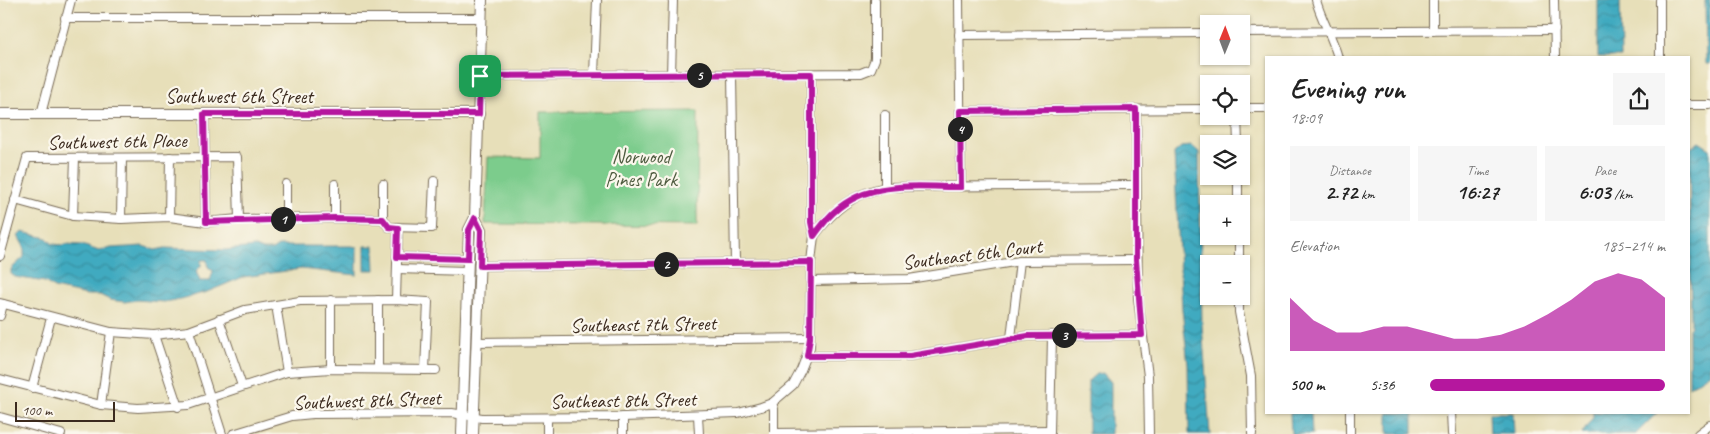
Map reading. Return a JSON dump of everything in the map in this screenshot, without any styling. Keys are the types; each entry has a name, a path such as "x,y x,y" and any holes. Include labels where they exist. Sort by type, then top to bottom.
{"street":[{"path":"41,114 71,0"},
{"path":"462,434 469,230 475,218 482,0"},
{"path":"594,75 597,0"},
{"path":"671,75 673,0"},
{"path":"480,76 861,73 871,69 875,59 875,0"},
{"path":"959,0 961,187"},
{"path":"1316,0 1321,16 1334,42 1338,56"},
{"path":"1433,0 1433,31"},
{"path":"1554,0 1555,56"},
{"path":"1660,0 1660,56"},
{"path":"65,18 482,18"},
{"path":"1250,32 1555,30"},
{"path":"959,35 1200,33"},
{"name":"Southeast 8th Street","path":"474,416 547,418 738,413 772,402 793,385 807,356 810,338 811,262 814,236 811,222 811,74"},
{"path":"732,75 735,264"},
{"path":"1690,105 1710,105"},
{"path":"1250,108 1265,108"},
{"path":"1136,109 1136,260 1142,335 1148,376 1149,434"},
{"path":"960,111 1200,109"},
{"name":"Southwest 6th Street","path":"0,114 479,114"},
{"path":"204,114 206,222"},
{"path":"885,115 885,188"},
{"path":"169,217 170,157"},
{"name":"Southwest 6th Place","path":"15,200 27,158 237,157 238,219"},
{"path":"73,216 74,158"},
{"path":"121,219 122,158"},
{"path":"383,184 383,219 389,227 432,228 434,182"},
{"path":"286,184 286,218"},
{"path":"335,184 335,218"},
{"path":"814,236 828,217 851,199 885,188 1136,185"},
{"path":"0,256 15,200 73,216 121,219 169,217 206,222 286,218 383,219"},
{"path":"473,434 481,230 475,218"},
{"path":"396,300 398,228"},
{"path":"397,257 468,259"},
{"name":"Southeast 6th Court","path":"811,281 909,279 1020,261 1136,260"},
{"path":"1011,338 1020,261"},
{"path":"480,266 811,262"},
{"path":"397,269 467,271"},
{"path":"331,300 331,369"},
{"path":"378,300 378,369"},
{"path":"0,316 2,304 111,332 154,335 189,331 245,310 300,301 396,300 428,302 425,370"},
{"path":"276,305 286,372"},
{"path":"1239,305 1251,376 1252,434"},
{"path":"32,388 51,318"},
{"path":"219,319 242,386"},
{"path":"189,331 222,434"},
{"path":"101,405 111,332"},
{"path":"154,335 178,406"},
{"path":"807,356 910,356 1011,338 1142,335"},
{"path":"772,402 774,409 774,434 1050,432 1052,336"},
{"name":"Southeast 7th Street","path":"477,342 810,338"},
{"path":"0,379 101,405 138,408 188,405 286,372 331,369 436,370"},
{"name":"Southwest 8th Street","path":"233,434 292,416 313,414 452,413 474,416"},
{"path":"1350,414 1350,434"},
{"path":"1451,414 1452,434"},
{"path":"698,415 698,434"},
{"path":"0,417 61,434"},
{"path":"623,417 623,434"},
{"path":"547,418 547,434"},
{"path":"1698,434 1710,425"}],"green space":[{"name":"Norwood Pines Park","path":"698,111 697,226 485,224 488,157 540,158 540,112"}],"water":[{"path":"1598,0 1620,0 1621,56 1598,56"},
{"path":"1705,0 1710,0 1710,64 1706,64"},
{"path":"1699,142 1710,149 1710,373 1690,386 1691,326 1690,148"},
{"path":"1192,146 1199,152 1200,305 1202,305 1210,434 1189,434 1188,365 1182,309 1174,153 1181,147"},
{"path":"22,232 47,238 53,244 82,245 99,251 111,248 143,246 155,250 165,248 225,250 255,247 262,250 272,250 278,246 352,246 357,247 357,275 301,269 243,277 207,292 164,302 136,300 125,302 110,300 100,295 87,295 54,288 45,282 15,277 11,274 11,269 24,257 24,247 18,236","holes":["201,260 207,260 208,267 213,271 210,281 200,281 196,271 201,266"]},
{"path":"365,246 374,246 375,270 365,270"},
{"path":"1103,373 1111,382 1111,434 1088,434 1088,381 1096,374"},
{"path":"1290,414 1311,414 1312,434 1291,434"},
{"path":"1388,414 1413,414 1413,434 1388,434"},
{"path":"1489,414 1513,414 1514,434 1490,434"},
{"path":"1593,414 1656,414 1636,434 1582,434"}],"route":[{"path":"811,74 811,222 814,236 828,217 851,199 868,192 885,188 961,187 960,111 1136,109 1136,260 1142,335 1028,336 910,356 807,356 810,347 811,262 480,266 481,230 475,218 469,230 468,259 397,257 398,228 389,227 383,219 238,219 206,222 204,114 479,114 480,76 811,74"}]}
